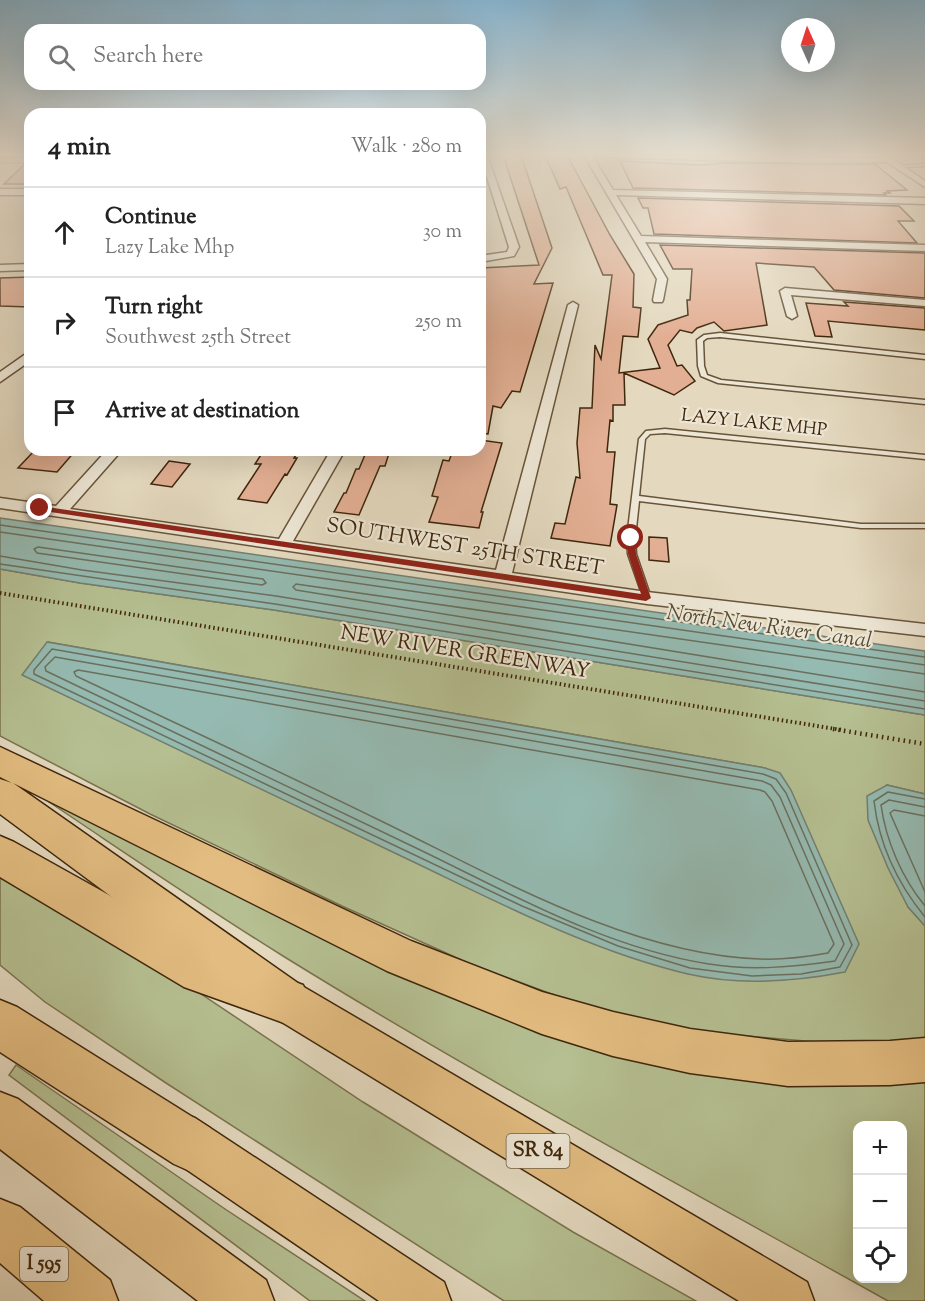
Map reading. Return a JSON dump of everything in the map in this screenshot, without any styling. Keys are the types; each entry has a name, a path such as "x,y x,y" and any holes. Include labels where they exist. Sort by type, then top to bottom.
{"highway":[{"path":"0,855 200,971 287,1001"},
{"path":"0,1024 192,1146"},
{"path":"0,1117 245,1301"},
{"name":"I 595","path":"0,1227 89,1301"}],"main road":[{"path":"0,761 401,957 542,1014 613,1034 690,1051 788,1064 890,1063 925,1060"},
{"name":"SR 84","path":"0,794 287,1001 788,1301"},
{"path":"0,998 192,1146 424,1301"}],"street":[{"path":"486,259 511,254 514,247 503,216"},
{"path":"623,216 662,279 658,300"},
{"path":"637,239 925,248"},
{"path":"0,268 24,266"},
{"path":"792,316 785,291 925,303"},
{"path":"503,576 573,305"},
{"path":"0,378 24,360"},
{"path":"60,511 110,456"},
{"path":"284,543 335,456"},
{"name":"SOUTHWEST 25TH STREET","path":"0,503 646,598 925,630"}],"lane":[{"path":"925,357 720,335 706,336 700,340 701,366 704,376 720,382 925,402"},
{"name":"LAZY LAKE MHP","path":"646,598 632,554 631,538 642,439 648,432 665,431 925,457"},
{"path":"636,498 861,526 925,526"}],"path":[{"name":"NEW RIVER GREENWAY","path":"0,592 925,744"}],"green space":[{"path":"0,569 80,583 274,610 925,715 925,794 887,785 908,907 925,926 925,1043 851,1045 711,1033 640,1022 565,999 466,962 342,906 150,814 0,736","holes":["48,642 765,768 689,974 616,952 519,912 23,675"]},
{"path":"56,796 487,1005 925,1076 925,1301 888,1301 856,1283 907,1283 907,1121 853,1121 853,1282 432,1045 283,956 49,802"},
{"path":"0,871 141,954 363,1102 573,1232 696,1301 504,1301 166,1083 45,1002 0,965"},
{"path":"16,1065 225,1209 365,1301 310,1301 9,1075"}],"water":[{"path":"0,518 925,651 925,715 274,610 80,583 0,569"},
{"path":"47,642 765,768 780,773 791,790 859,944 845,972 766,981 708,978 650,964 613,951 505,906 22,675"},
{"path":"887,785 925,794 925,926 908,907 888,868 868,820 867,796"}],"building":[{"path":"523,216 541,216 552,248 534,284 553,283 520,392 512,391 501,408 493,406 488,434 486,434 486,268 539,265"},
{"path":"578,216 600,216 634,274 633,307 641,308 638,337 623,336 619,373 660,368 648,339 658,325 688,315 687,300 690,300 692,269 673,269 660,245 925,253 925,298 834,290 814,267 756,263 767,325 724,331 714,322 697,328 692,333 680,330 668,345 677,366 682,365 695,381 674,395 624,373 625,405 613,405 613,421 610,420 607,452 615,452 610,504 617,505 610,546 551,538 555,523 565,524 576,477 580,478 577,443 580,408 592,408 595,345 601,359 612,275 603,275"},
{"path":"650,216 909,216 914,221 898,221 917,243 654,234"},
{"path":"24,277 24,307 0,306 0,278"},
{"path":"844,302 925,308 925,330 828,321 832,337 815,336 806,303 848,306"},
{"path":"486,441 502,443 481,512 483,512 479,528 429,522 438,497 432,496 443,460 449,461 451,456 486,456"},
{"path":"29,456 71,456 57,472 18,468"},
{"path":"260,456 295,456 294,458 297,458 267,503 238,499 261,464 255,464"},
{"path":"364,456 388,456 385,466 380,466 359,515 334,512 346,493 356,469 359,469"},
{"path":"169,461 190,464 172,487 151,484"},
{"path":"649,537 667,538 669,562 649,560"}],"route":[{"path":"40,508 646,598 632,554 631,538"}],"water label":[{"name":"North New River Canal","path":"769,628"}]}
